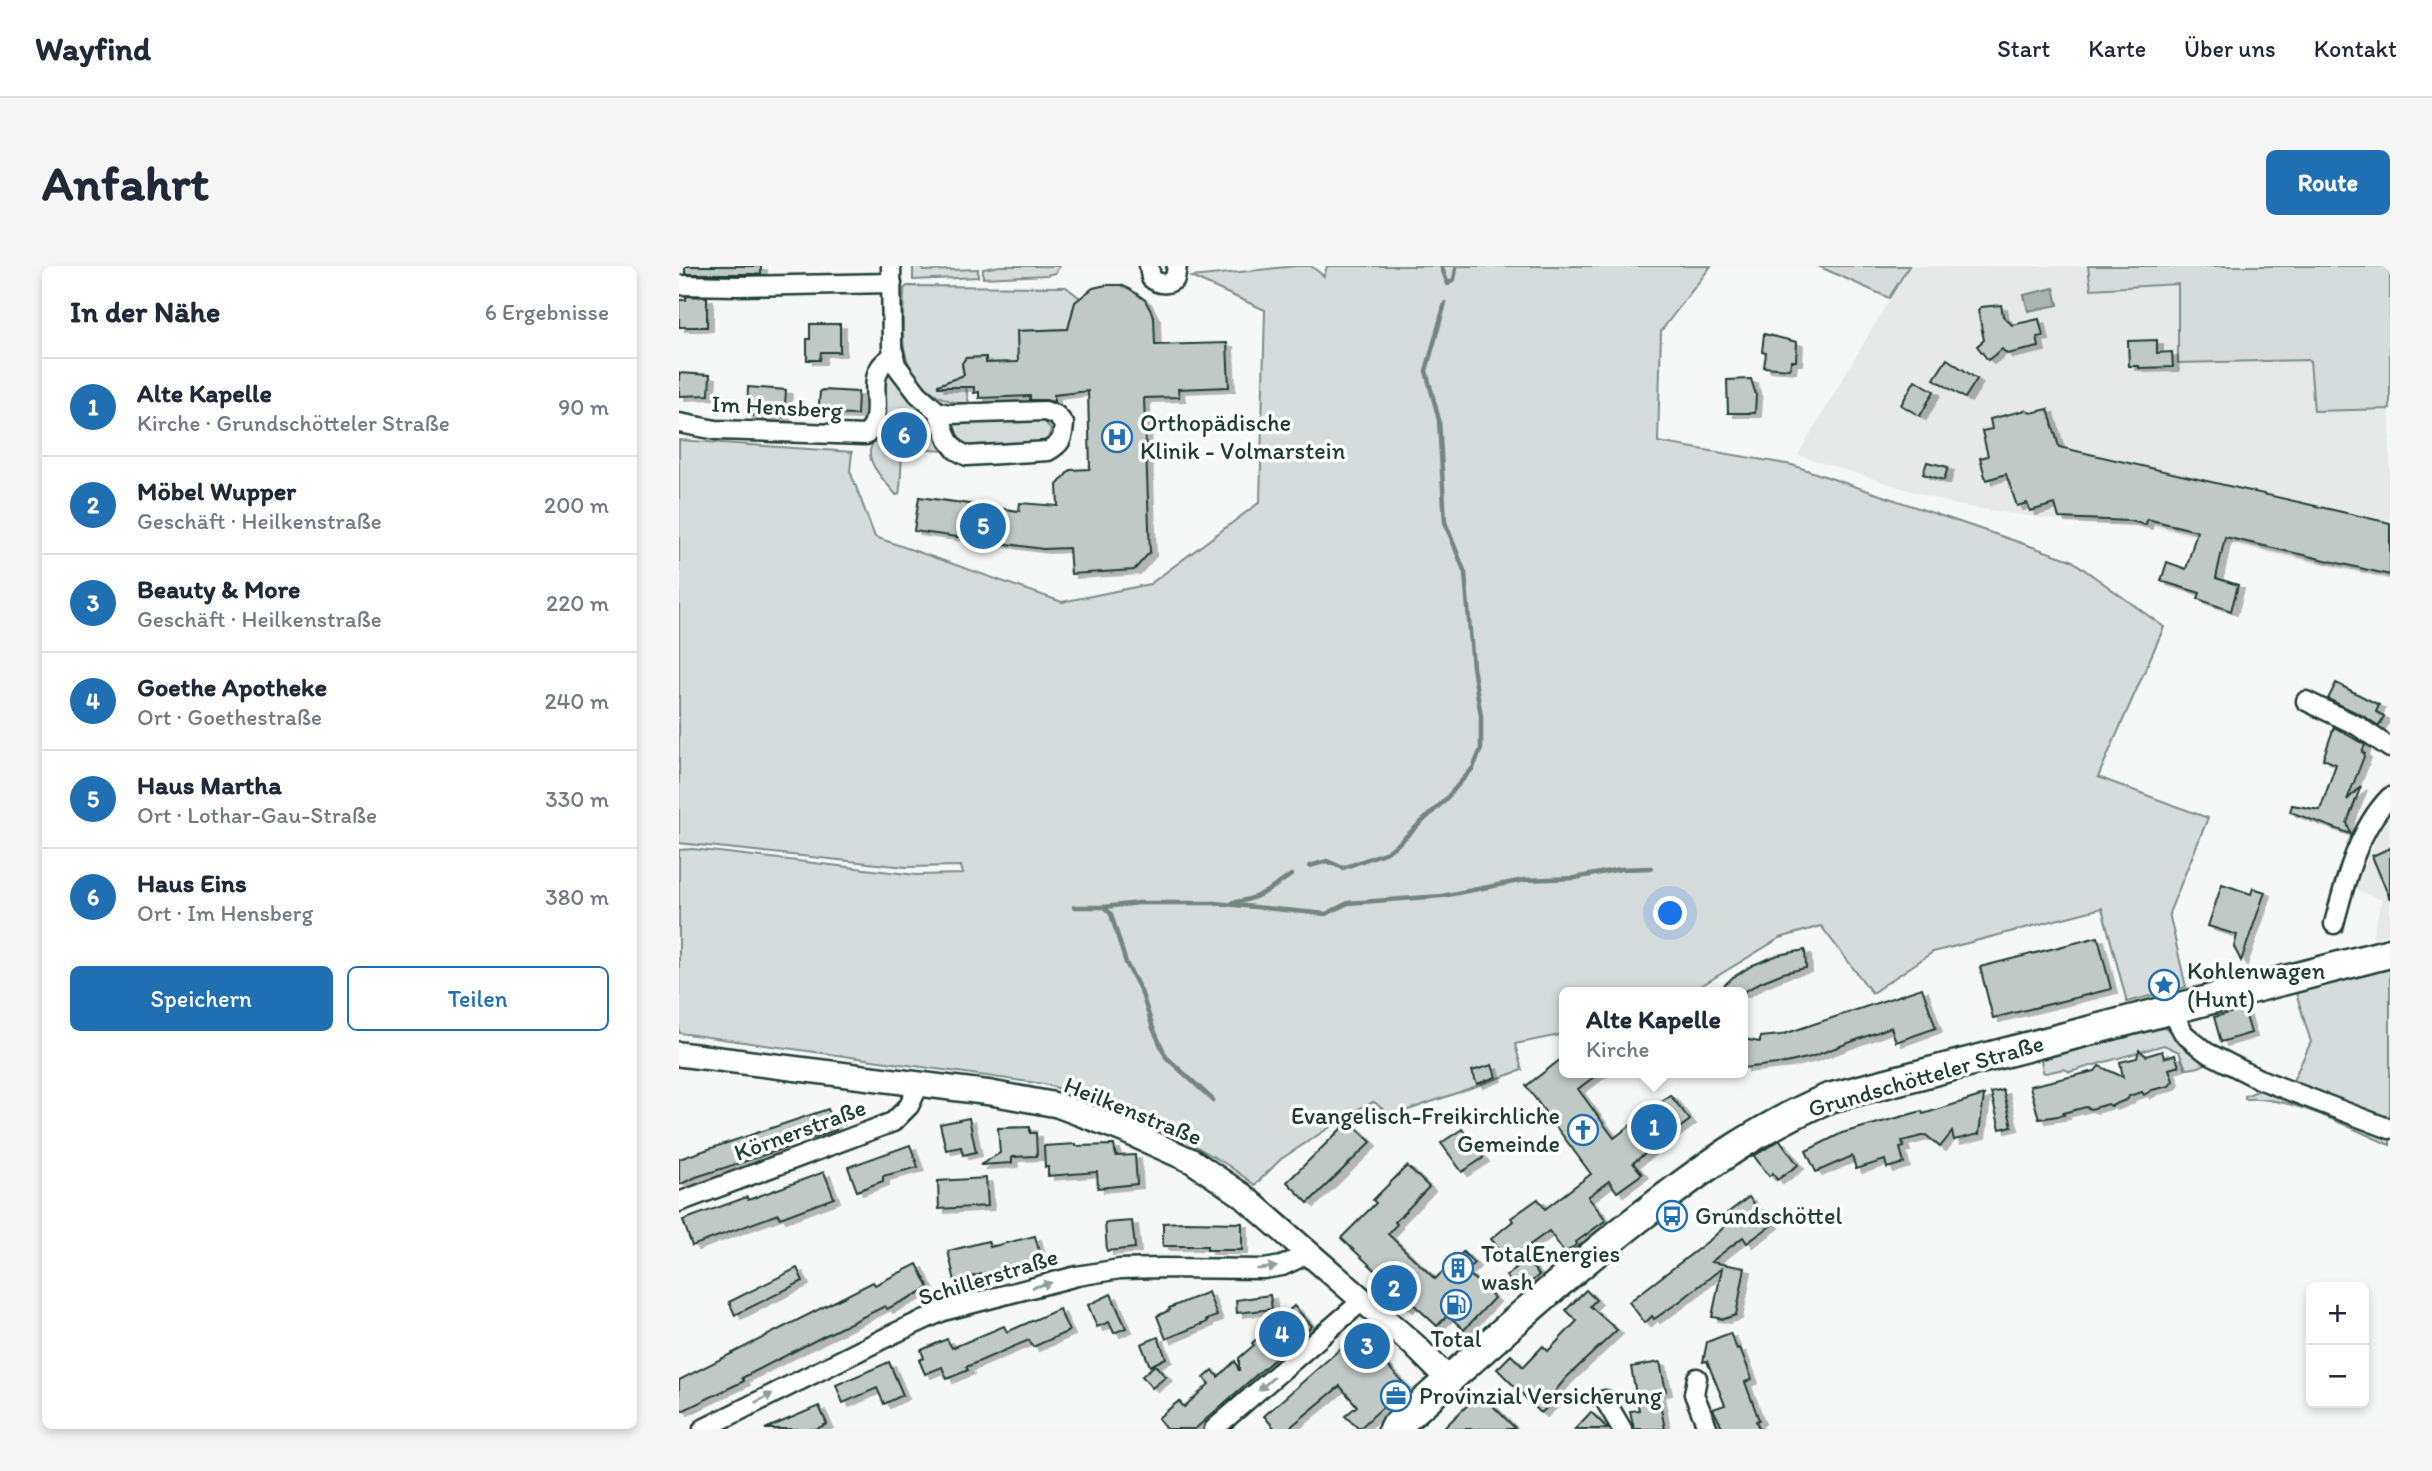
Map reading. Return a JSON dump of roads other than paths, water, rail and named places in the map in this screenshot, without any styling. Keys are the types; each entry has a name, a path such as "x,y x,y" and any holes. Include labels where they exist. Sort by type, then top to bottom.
{"main road":[{"name":"Grundschötteler Straße","path":"1393,1429 1562,1280 1633,1222 1696,1174 1791,1114 1829,1098 2390,953"}],"street":[{"path":"1149,266 1151,278 1160,284 1175,279 1182,267"},
{"path":"679,285 739,286 891,274 896,365 902,376 938,412 948,440 956,450 967,456 1048,451 1059,446 1063,438 1064,425 1056,415 1045,411 950,414 938,412"},
{"name":"Im Hensberg","path":"679,424 716,430 866,435 875,421 877,373 882,364 894,354"},
{"path":"2306,701 2358,726 2390,748"},
{"path":"2334,924 2345,884 2364,836 2390,797"},
{"path":"2171,1010 2184,1034 2206,1052 2259,1079 2390,1129"},
{"name":"Heilkenstraße","path":"679,1054 991,1093 1057,1105 1123,1130 1202,1168 1262,1211 1450,1380"},
{"name":"Körnerstraße","path":"679,1202 893,1122 909,1106 920,1083"},
{"name":"Schillerstraße","path":"703,1429 943,1311 1077,1276 1120,1269 1264,1269 1282,1266 1306,1251"},
{"path":"1214,1429 1362,1301"},
{"path":"1697,1378 1694,1394 1708,1429"},
{"path":"1605,1400 1622,1429"}],"waterway":[{"path":"1441,266 1448,284 1454,279 1456,269"},
{"path":"1310,866 1327,861 1343,868 1387,852 1444,801 1473,768 1481,749 1481,716 1473,667 1465,573 1445,522 1439,420 1426,371 1445,303"},
{"path":"1215,903 1326,914 1348,903 1442,896 1524,880 1575,878 1620,869 1651,868"},
{"path":"1233,902 1256,896 1291,875"},
{"path":"1074,907 1139,903 1217,903"},
{"path":"1104,907 1111,914 1126,963 1141,991 1166,1057 1213,1100"}],"place":[{"name":"Haus Eins","path":"904,435"},
{"name":"Orthopädische Klinik - Volmarstein","path":"1117,437"},
{"name":"Haus Martha","path":"983,526"},
{"name":"Kohlenwagen (Hunt)","path":"2164,985"},
{"name":"Alte Kapelle","path":"1654,1127"},
{"name":"Evangelisch-Freikirchliche Gemeinde","path":"1583,1130"},
{"name":"Grundschöttel","path":"1672,1216"},
{"name":"TotalEnergies wash","path":"1458,1268"},
{"name":"Möbel Wupper","path":"1394,1288"},
{"name":"Total","path":"1456,1305"},
{"name":"Goethe Apotheke","path":"1282,1334"},
{"name":"Beauty & More","path":"1367,1346"},
{"name":"Provinzial Versicherung","path":"1396,1396"}]}
